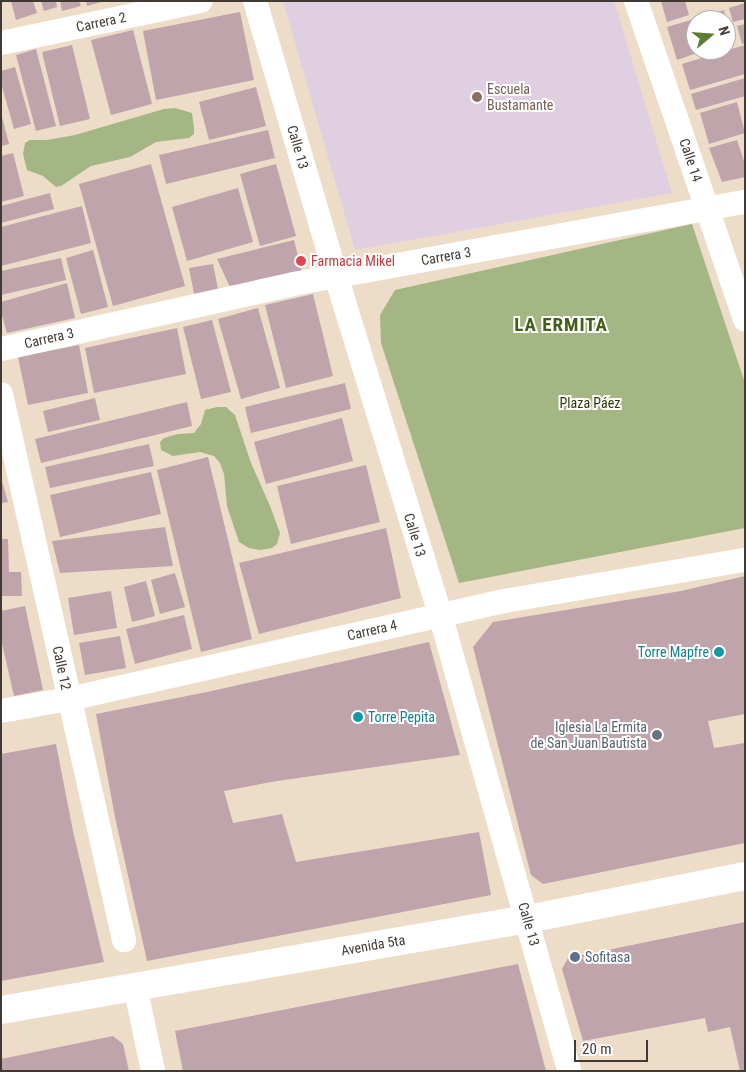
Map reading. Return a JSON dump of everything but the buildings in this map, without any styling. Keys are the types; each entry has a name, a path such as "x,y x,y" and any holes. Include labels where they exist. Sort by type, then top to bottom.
{"street":[{"name":"Carrera 2","path":"1,43 201,1"},
{"name":"Calle 13","path":"255,1 336,276 440,614 528,919 569,1071"},
{"name":"Calle 14","path":"636,1 745,320"},
{"name":"Carrera 3","path":"1,349 336,276 745,202"},
{"name":"Calle 12","path":"1,394 124,940"},
{"name":"Carrera 4","path":"1,711 69,699 504,601 745,560"},
{"name":"Avenida 5ta","path":"1,1010 528,919 745,876"},
{"path":"135,986 152,1071"}],"shaded area":[{"name":"Escuela Bustamante","path":"283,1 614,1 672,193 355,250"}],"green space":[{"path":"175,108 192,113 194,134 189,138 156,142 130,157 91,166 61,186 56,187 43,176 27,170 23,154 25,143 30,140 47,140 75,135 164,109"},
{"name":"Plaza Páez","path":"692,224 745,383 745,528 459,583 381,343 380,315 395,290"},
{"path":"226,407 235,415 251,463 280,533 277,544 272,548 260,550 249,548 239,542 227,506 224,474 220,463 214,456 200,452 173,456 161,450 160,442 164,438 178,434 194,433 201,424 205,410"}],"place":[{"name":"Escuela Bustamante","path":"477,97"},
{"name":"Farmacia Mikel","path":"301,261"},
{"name":"Torre Mapfre","path":"719,652"},
{"name":"Torre Pepita","path":"358,717"},
{"name":"Iglesia La Ermita de San Juan Bautista","path":"657,735"},
{"name":"Sofitasa","path":"575,957"}],"district":[{"name":"LA ERMITA","path":"561,325"}]}
